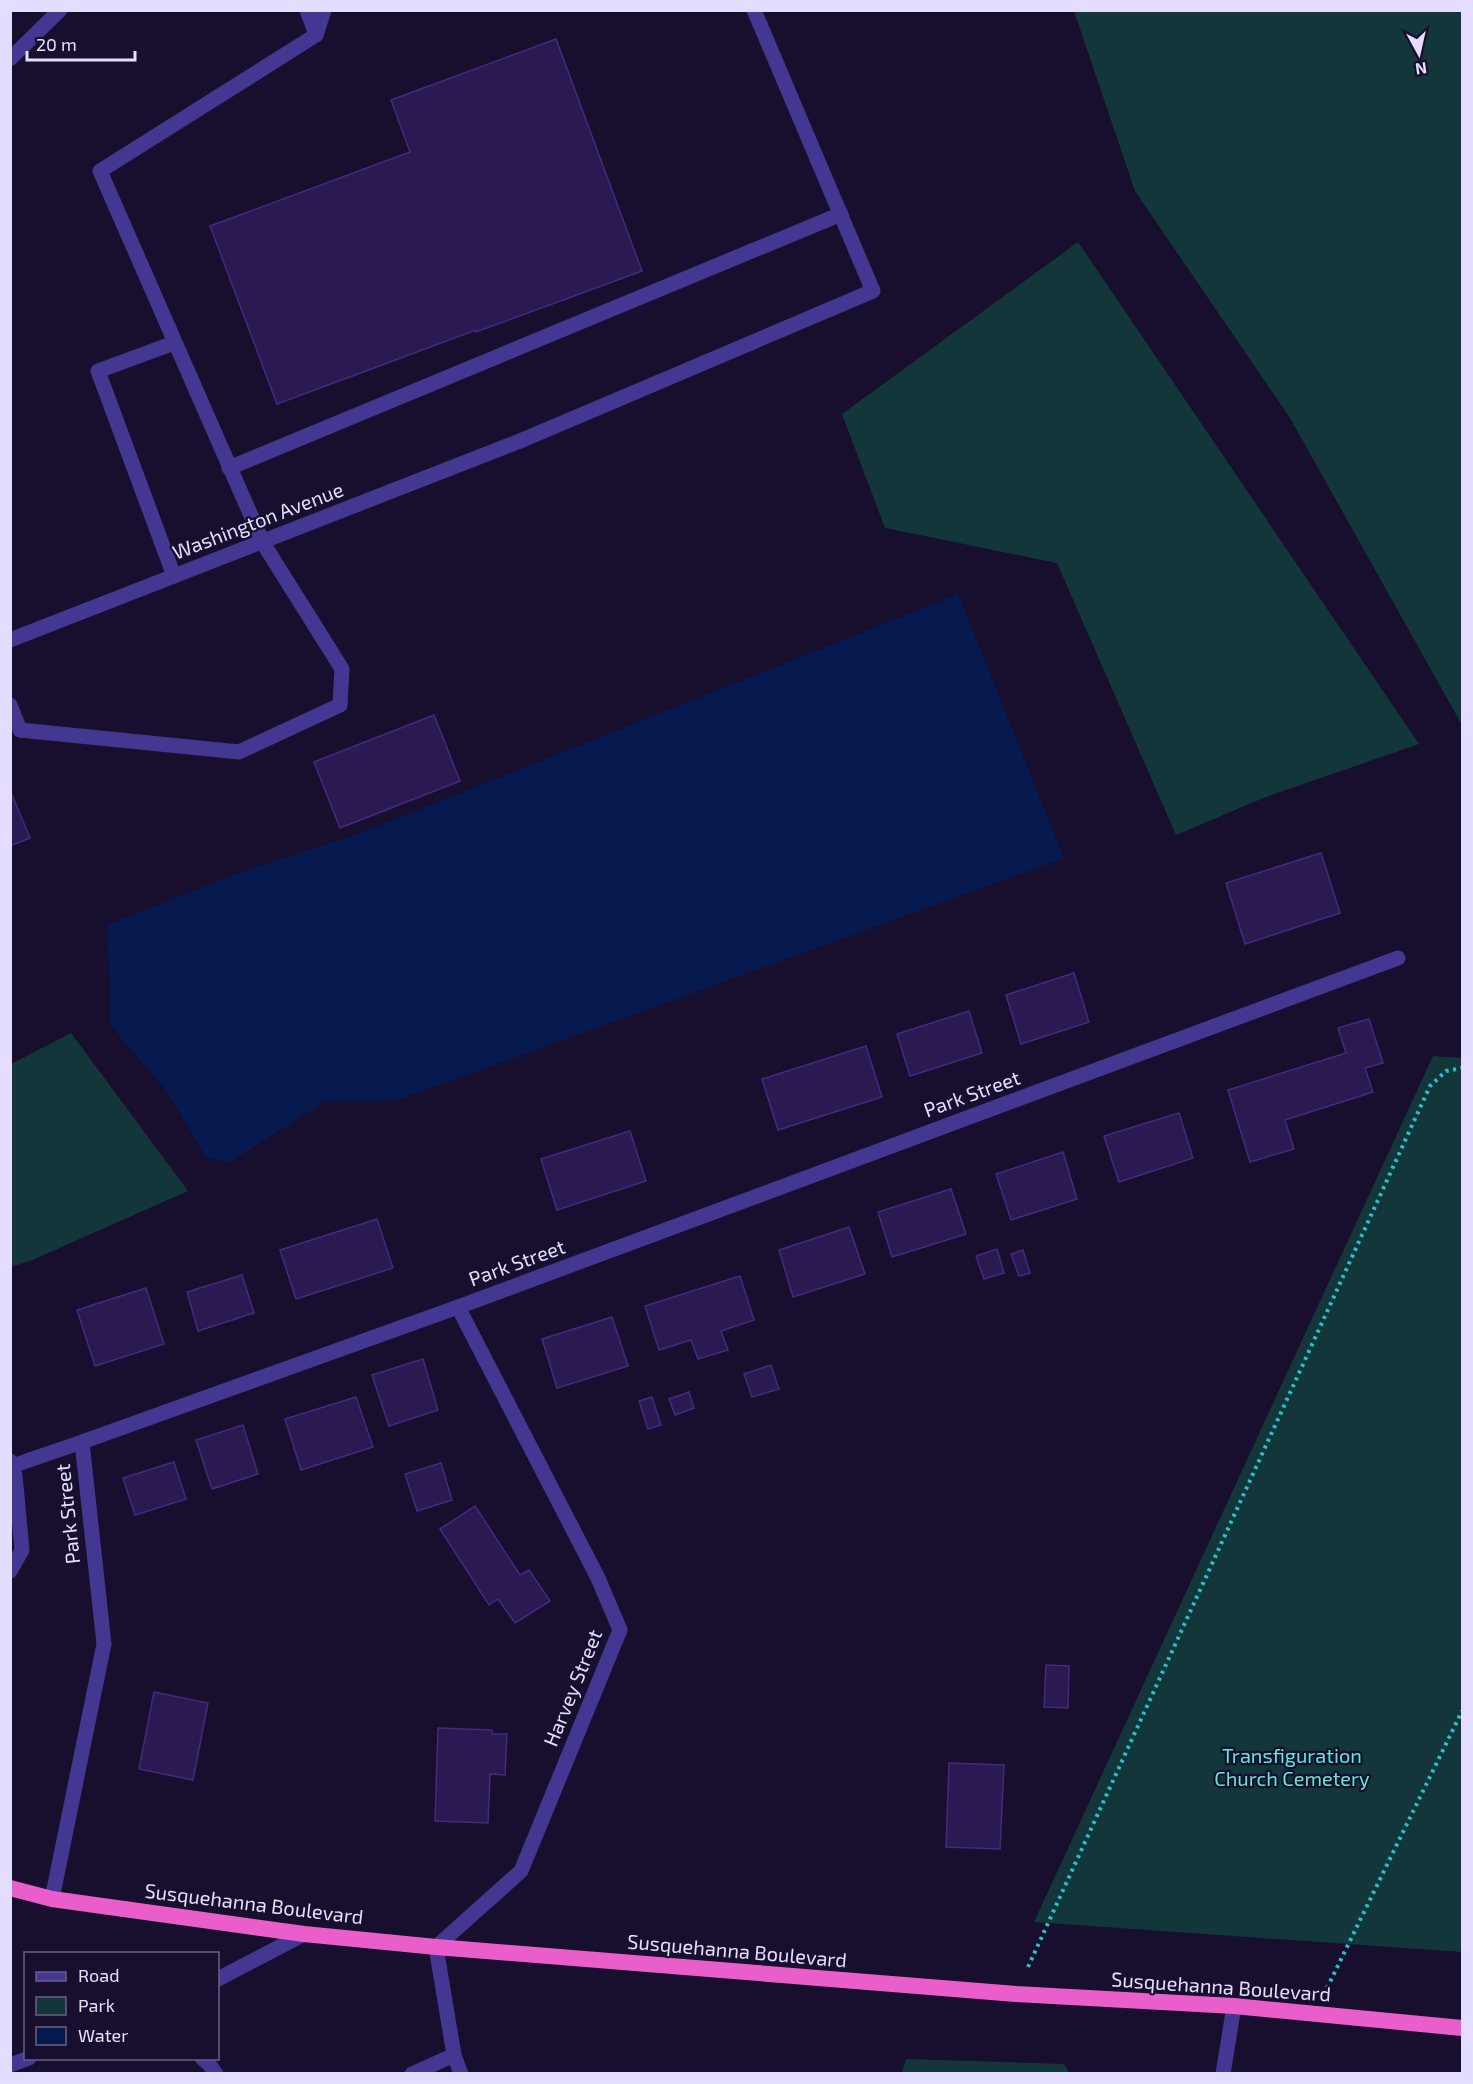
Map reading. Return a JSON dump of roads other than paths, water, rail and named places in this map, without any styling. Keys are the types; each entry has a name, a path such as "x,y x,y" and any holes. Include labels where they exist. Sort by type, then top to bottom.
{"highway":[{"name":"Susquehanna Boulevard","path":"10,1888 52,1899 304,1934 436,1947 1016,1994 1234,2006 1462,2028"}],"street":[{"path":"307,10 316,34"},
{"path":"10,705 21,730 239,752 340,705 342,669 263,543 100,171 316,34 324,10"},
{"path":"229,468 842,214 754,10"},
{"path":"10,59 57,11"},
{"name":"Washington Avenue","path":"10,640 520,441 873,291 842,214"},
{"path":"174,343 98,371 174,576"},
{"name":"Park Street","path":"52,1899 104,1644 82,1442 458,1307 1398,958"},
{"name":"Harvey Street","path":"436,1947 521,1871 620,1630 598,1578 458,1307"},
{"path":"10,1571 22,1550 15,1475 11,1463 82,1442"},
{"path":"219,1978 304,1934"},
{"path":"436,1947 454,2055 461,2073"},
{"path":"1223,2073 1234,2006"},
{"path":"412,2073 454,2055"},
{"path":"204,2060 216,2073"}],"water":[{"path":"958,594 1064,858 395,1101 326,1101 230,1162 207,1158 165,1089 111,1026 107,925 247,870 358,834"}],"park label":[{"name":"Transfiguration Church Cemetery","path":"1292,1768"}]}
